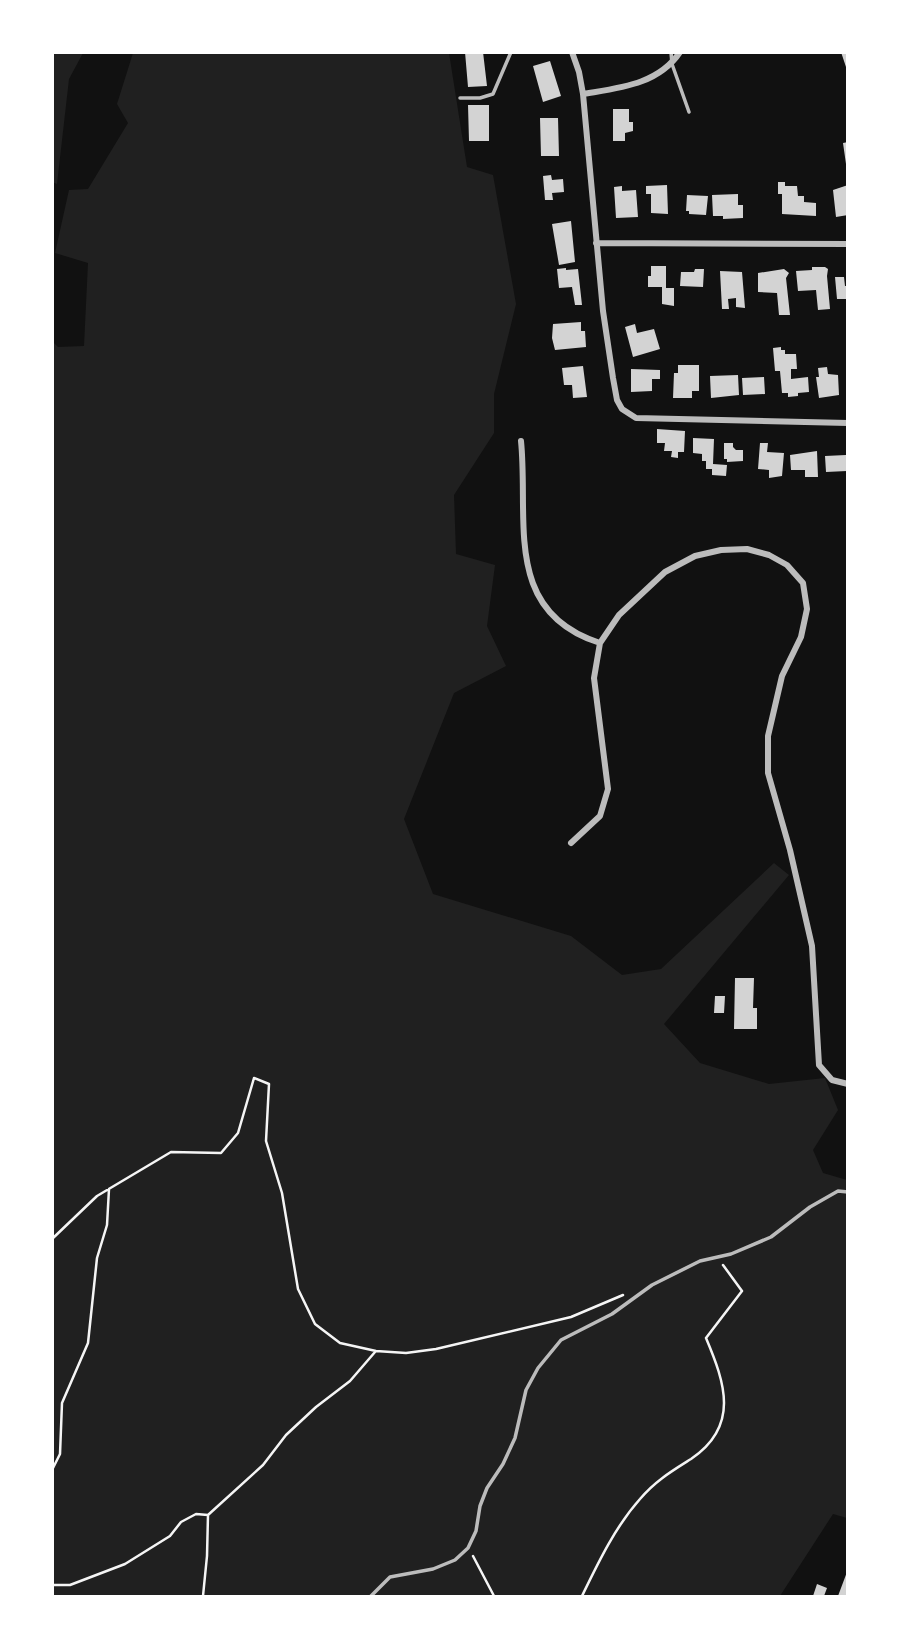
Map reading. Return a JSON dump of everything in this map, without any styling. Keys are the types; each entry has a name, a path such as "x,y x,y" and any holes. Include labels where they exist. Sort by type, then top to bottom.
{"street":[{"path":"572,52 583,94 596,243 617,400 629,415 636,418 848,423"},
{"path":"583,94 632,86 663,71 680,52"},
{"path":"596,243 848,244"},
{"path":"521,441 526,559 533,588 541,604 557,621 578,636 600,643"},
{"path":"571,843 600,816 608,789 594,678 600,643 619,615 665,572 695,556 721,550 747,550 769,555 787,565 803,583 807,609 801,638 782,676 768,736 768,773 813,946 820,1065 832,1080 848,1084"}],"lane":[{"path":"460,99 480,99 493,94 511,52"},
{"path":"671,52 672,64 689,112"},
{"path":"371,1597 390,1577 433,1569 455,1560 468,1548 476,1531 480,1506 487,1488 503,1464 515,1438 526,1390 538,1368 561,1340 612,1314 652,1285 700,1261 731,1254 771,1237 810,1207 838,1191 848,1192"}],"path":[{"path":"52,1239 97,1196 171,1152 221,1153 238,1133 254,1078 268,1084 266,1141 282,1193 298,1289 316,1324 340,1343 376,1351 406,1353 462,1344 571,1317 628,1293"},
{"path":"52,1470 60,1454 62,1403 88,1343 97,1258 107,1225 109,1189"},
{"path":"582,1597 604,1554 638,1500 657,1480 693,1457 715,1435 725,1406 722,1376 706,1338 742,1292 718,1257"},
{"path":"203,1597 208,1515 263,1465 286,1436 316,1407 350,1381 376,1351"},
{"path":"52,1585 70,1585 125,1564 170,1536 181,1522 196,1514 208,1515"},
{"path":"468,1548 494,1597"}],"shaded area":[{"path":"52,53 83,53 69,79 57,184 52,182"},
{"path":"133,53 449,53 467,167 493,175 516,304 494,394 494,433 454,495 456,554 495,565 487,626 506,666 454,693 404,819 433,894 571,936 622,975 661,969 774,863 789,875 664,1024 700,1063 769,1084 825,1078 838,1110 813,1150 823,1173 847,1180 847,1518 833,1514 780,1596 53,1596 52,341 58,347 84,346 88,263 55,253 69,190 88,189 128,123 117,104"}],"building":[{"path":"465,52 483,52 487,86 468,87"},
{"path":"841,52 848,52 848,70 847,70"},
{"path":"550,61 561,96 543,102 533,66"},
{"path":"468,105 489,105 489,141 469,141"},
{"path":"613,109 629,109 629,122 633,122 633,131 625,133 625,141 613,141"},
{"path":"540,118 558,118 559,156 541,156"},
{"path":"848,142 848,164 846,164 843,143"},
{"path":"551,175 552,180 563,179 564,192 552,193 553,200 545,200 543,176"},
{"path":"778,182 785,182 785,186 797,186 798,196 804,196 804,202 816,203 816,216 782,214 782,194 778,194"},
{"path":"667,185 668,214 651,213 651,194 646,194 646,186"},
{"path":"848,185 848,215 836,217 833,190"},
{"path":"622,186 622,191 636,190 638,217 616,218 614,187"},
{"path":"738,194 738,205 743,205 743,218 723,219 723,216 713,216 712,195"},
{"path":"687,195 708,196 706,215 689,214 689,211 686,211"},
{"path":"571,221 575,262 559,265 552,224"},
{"path":"651,266 666,266 666,288 674,288 674,306 662,304 662,287 648,287"},
{"path":"812,267 828,269 830,309 818,310 816,290 798,291 796,271 812,270"},
{"path":"557,269 578,269 582,305 575,305 572,287 559,288"},
{"path":"695,269 704,269 703,287 680,286 681,272 694,272"},
{"path":"784,269 789,273 786,278 790,315 779,315 777,293 758,292 758,273"},
{"path":"720,271 742,272 745,308 736,307 736,298 728,299 729,309 722,309"},
{"path":"835,277 844,277 845,286 848,286 848,299 837,299"},
{"path":"581,322 581,331 585,331 586,347 555,350 553,324"},
{"path":"635,324 637,333 654,329 660,349 633,357 625,327"},
{"path":"781,347 785,354 796,354 797,369 791,369 791,379 808,377 809,392 788,397 788,393 782,393 780,371 775,371 773,348"},
{"path":"678,365 699,365 699,391 692,391 692,398 673,398 674,373 678,373"},
{"path":"583,366 587,397 573,398 572,385 564,385 562,368"},
{"path":"827,367 828,374 838,375 839,395 819,398 816,377 819,377 818,368"},
{"path":"631,369 660,370 660,379 652,379 652,391 631,392"},
{"path":"738,375 739,395 711,398 710,376"},
{"path":"764,377 765,394 743,395 742,378"},
{"path":"657,429 685,431 684,452 678,452 678,458 671,457 672,451 664,451 665,443 657,443"},
{"path":"693,438 714,439 713,464 727,465 726,476 712,475 712,469 706,469 702,454 693,453"},
{"path":"724,443 733,443 736,450 743,450 743,461 727,462 727,459 724,459"},
{"path":"760,443 768,443 767,452 784,453 782,476 769,478 769,470 758,469"},
{"path":"817,451 818,477 805,477 805,470 791,470 790,455"},
{"path":"846,455 847,471 826,472 825,456"},
{"path":"735,978 754,978 753,1008 757,1008 757,1029 734,1029"},
{"path":"715,996 725,996 724,1013 714,1013"},
{"path":"847,1572 848,1596 838,1596"},
{"path":"817,1584 827,1588 824,1596 813,1596"}]}
